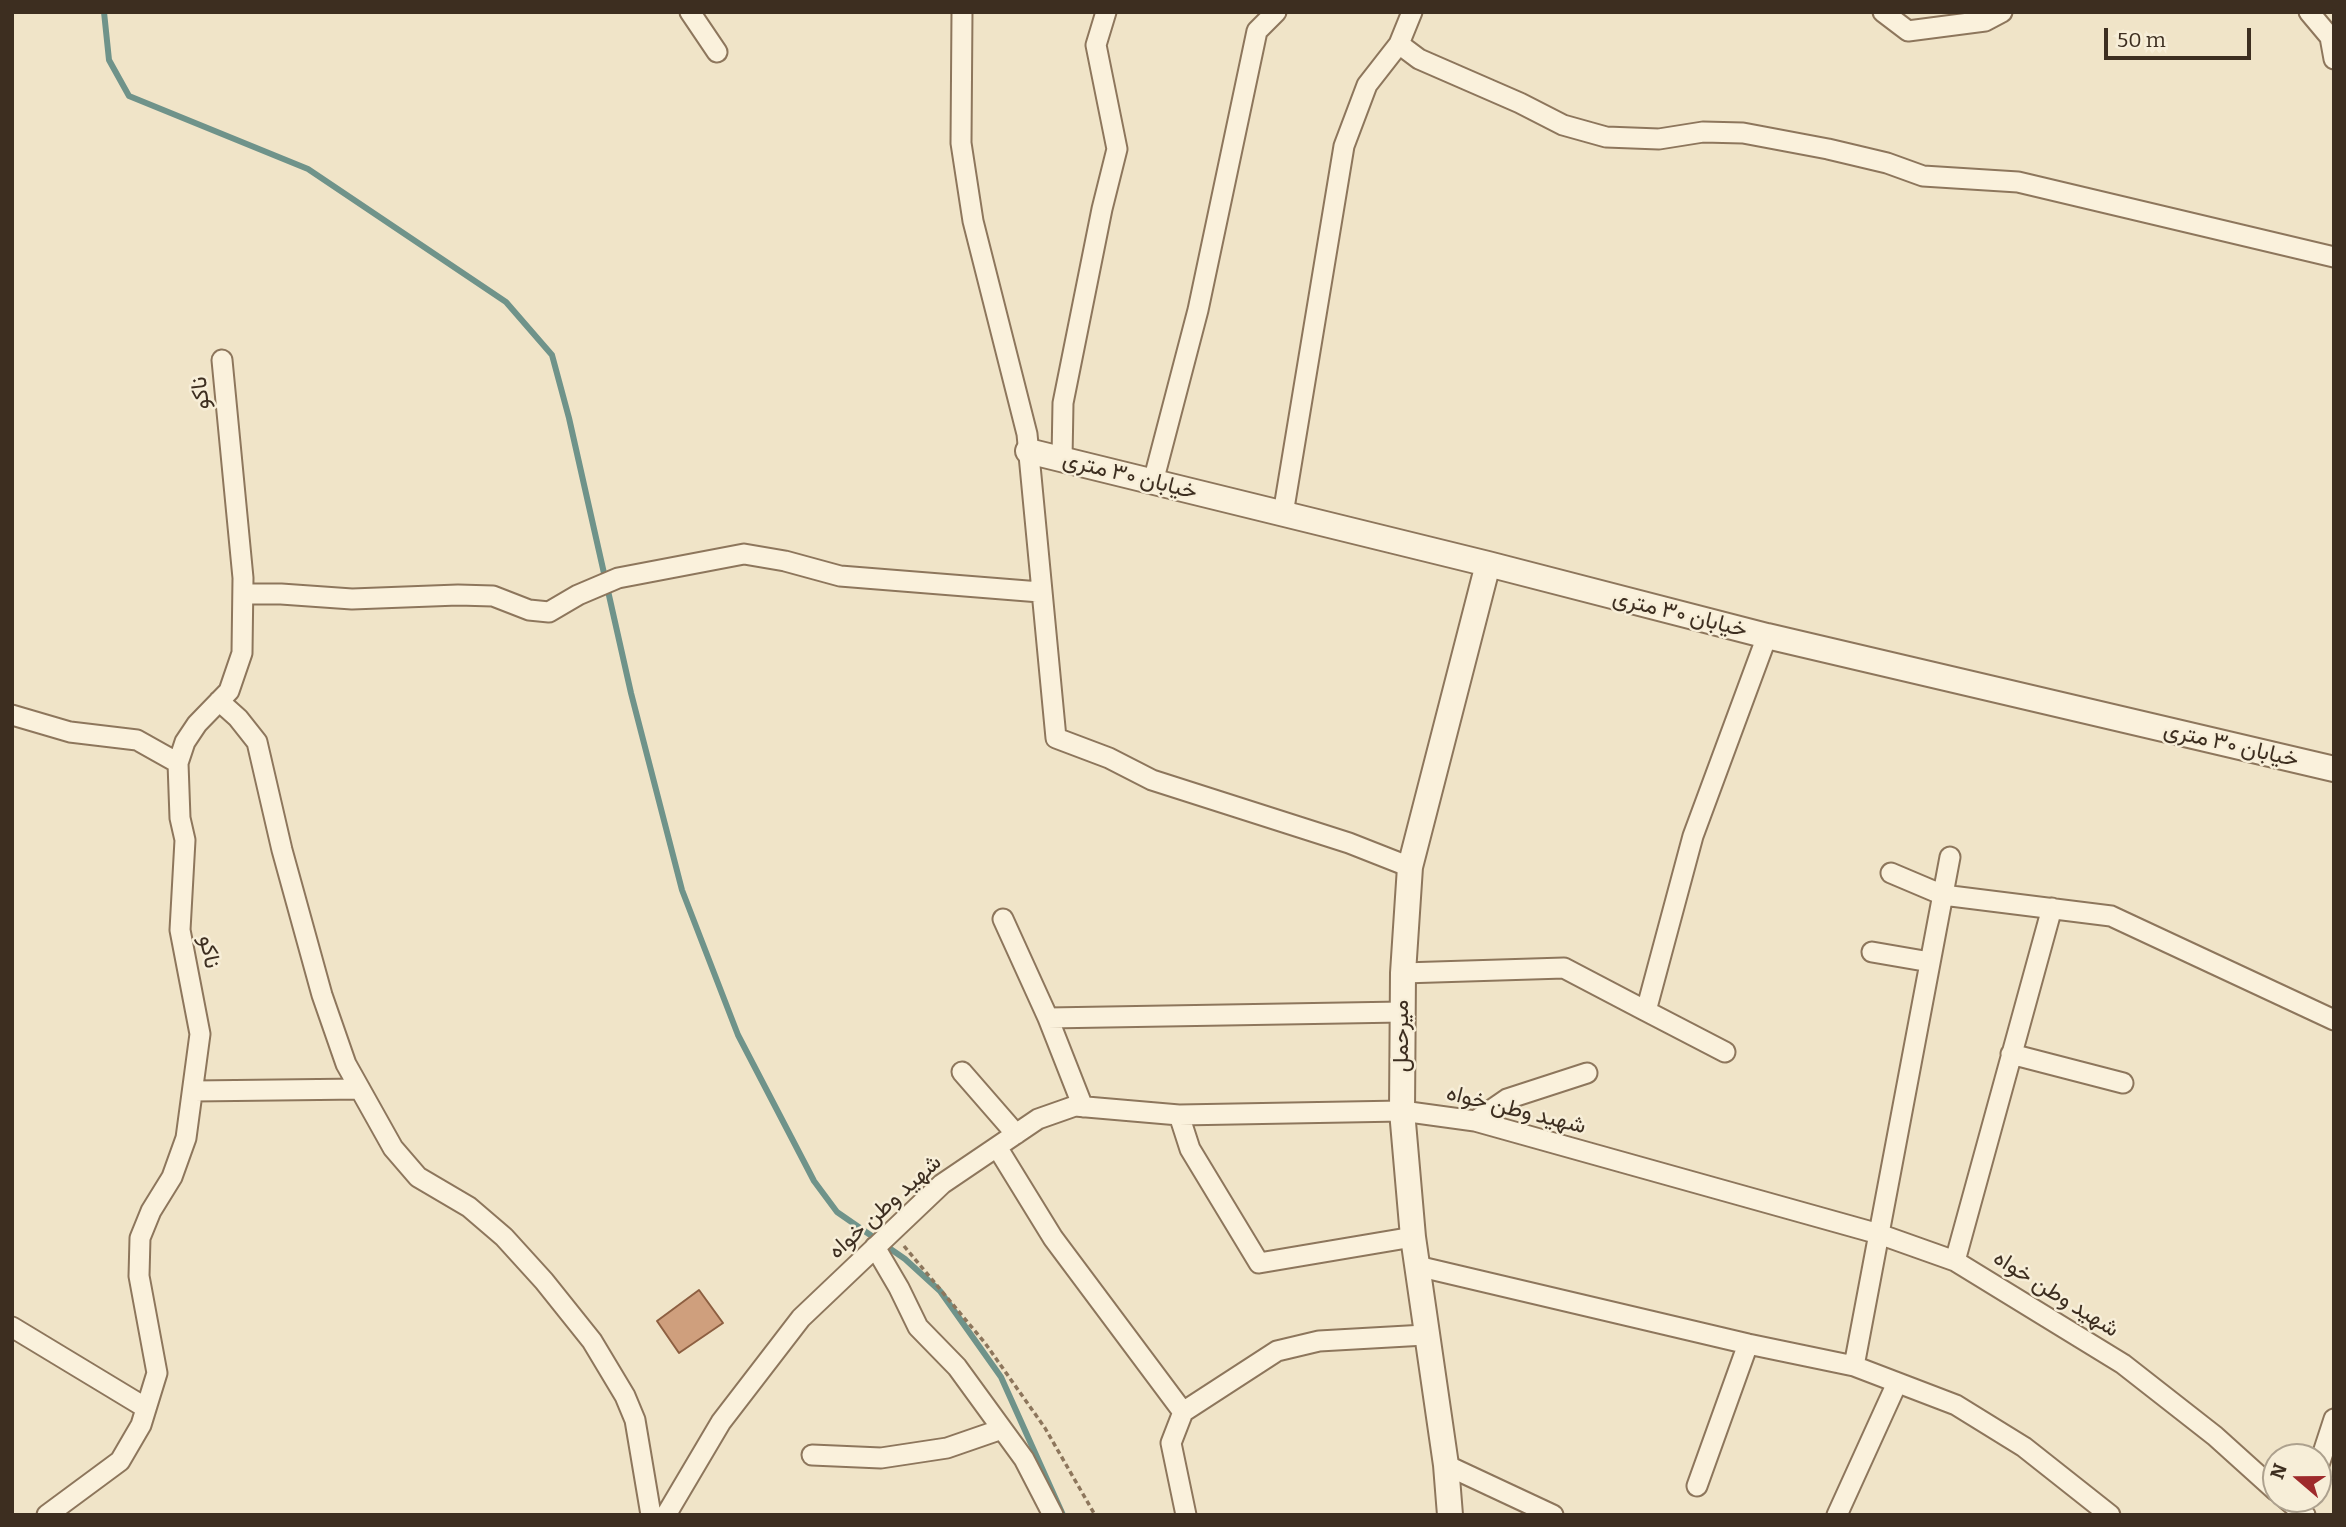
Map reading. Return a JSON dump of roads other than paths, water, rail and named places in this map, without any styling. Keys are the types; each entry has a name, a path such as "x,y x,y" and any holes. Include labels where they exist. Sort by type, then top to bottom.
{"street":[{"path":"690,12 717,52"},
{"path":"962,12 961,143 973,221 1027,434 1056,738 1109,758 1152,780 1349,843 1410,867"},
{"path":"1062,459 1063,403 1102,209 1118,149 1096,45 1106,12"},
{"path":"1153,482 1198,310 1257,31 1276,12"},
{"path":"1283,514 1344,146 1367,85 1399,44 1412,12"},
{"path":"1884,12 1908,31 1985,21 2002,12"},
{"path":"2309,12 2330,37 2334,59"},
{"path":"1399,44 1419,59 1563,125 1606,136 1659,139 1703,132 1743,133 1840,152 1886,163 1923,176 2018,182 2334,257"},
{"name":"ناکو","path":"47,1515 120,1461 141,1425 157,1373 139,1276 140,1238 151,1211 172,1177 186,1138 200,1034 180,930 185,840 180,818 178,763 185,742 197,724 229,691 242,653 243,578 222,360"},
{"name":"خیابان ۳۰ متری","path":"1028,451 1767,636 2334,769"},
{"path":"243,594 352,599 493,596 529,610 549,612 578,595 618,578 744,554 785,561 840,576 1040,592"},
{"name":"میرحمل","path":"1450,1515 1446,1465 1425,1335 1413,1237 1402,1111 1403,972 1410,867 1488,564"},
{"path":"1646,1011 1693,836 1767,636"},
{"path":"219,701 238,718 257,742 282,850 322,995 346,1064 393,1148 418,1177 469,1207 504,1237 544,1281 592,1341 625,1396 635,1420 651,1515"},
{"path":"12,715 70,732 137,740 178,763"},
{"path":"1854,1366 1950,857"},
{"path":"1891,873 1943,895 2111,916 2334,1020"},
{"path":"1955,1261 2052,908"},
{"path":"1003,919 1048,1018 1083,1107"},
{"path":"1872,952 1930,962"},
{"path":"1403,972 1564,968 1725,1052"},
{"path":"1048,1018 1402,1012"},
{"path":"2011,1054 2123,1083"},
{"path":"962,1072 1016,1134"},
{"path":"1475,1121 1507,1099 1587,1073"},
{"path":"194,1091 360,1089"},
{"name":"شهید وطن خواه","path":"666,1515 721,1422 801,1318 942,1184 1038,1119 1075,1106 1179,1115 1402,1111 1475,1121 1879,1234 1955,1261 2123,1364 2215,1436 2262,1478"},
{"path":"1179,1115 1190,1149 1259,1263 1413,1237"},
{"path":"997,1147 1053,1238 1183,1412"},
{"path":"875,1247 900,1288 918,1327 957,1367 1024,1459 1054,1515"},
{"path":"1417,1266 1748,1344 1854,1366 1955,1405 2013,1440 2110,1515"},
{"path":"12,1327 146,1408"},
{"path":"1186,1515 1171,1443 1183,1412 1277,1351 1319,1341 1425,1335"},
{"path":"1697,1486 1748,1344"},
{"path":"1845,1512 1896,1383"},
{"path":"2326,1443 2334,1419"},
{"path":"812,1455 881,1458 947,1448 1002,1429"},
{"path":"1446,1465 1553,1515"}],"waterway":[{"path":"104,12 109,60 129,96 308,169 506,302 552,355 569,418 631,693 682,890 738,1035 814,1181 837,1212 905,1259 940,1291 1001,1377 1063,1515"}]}
